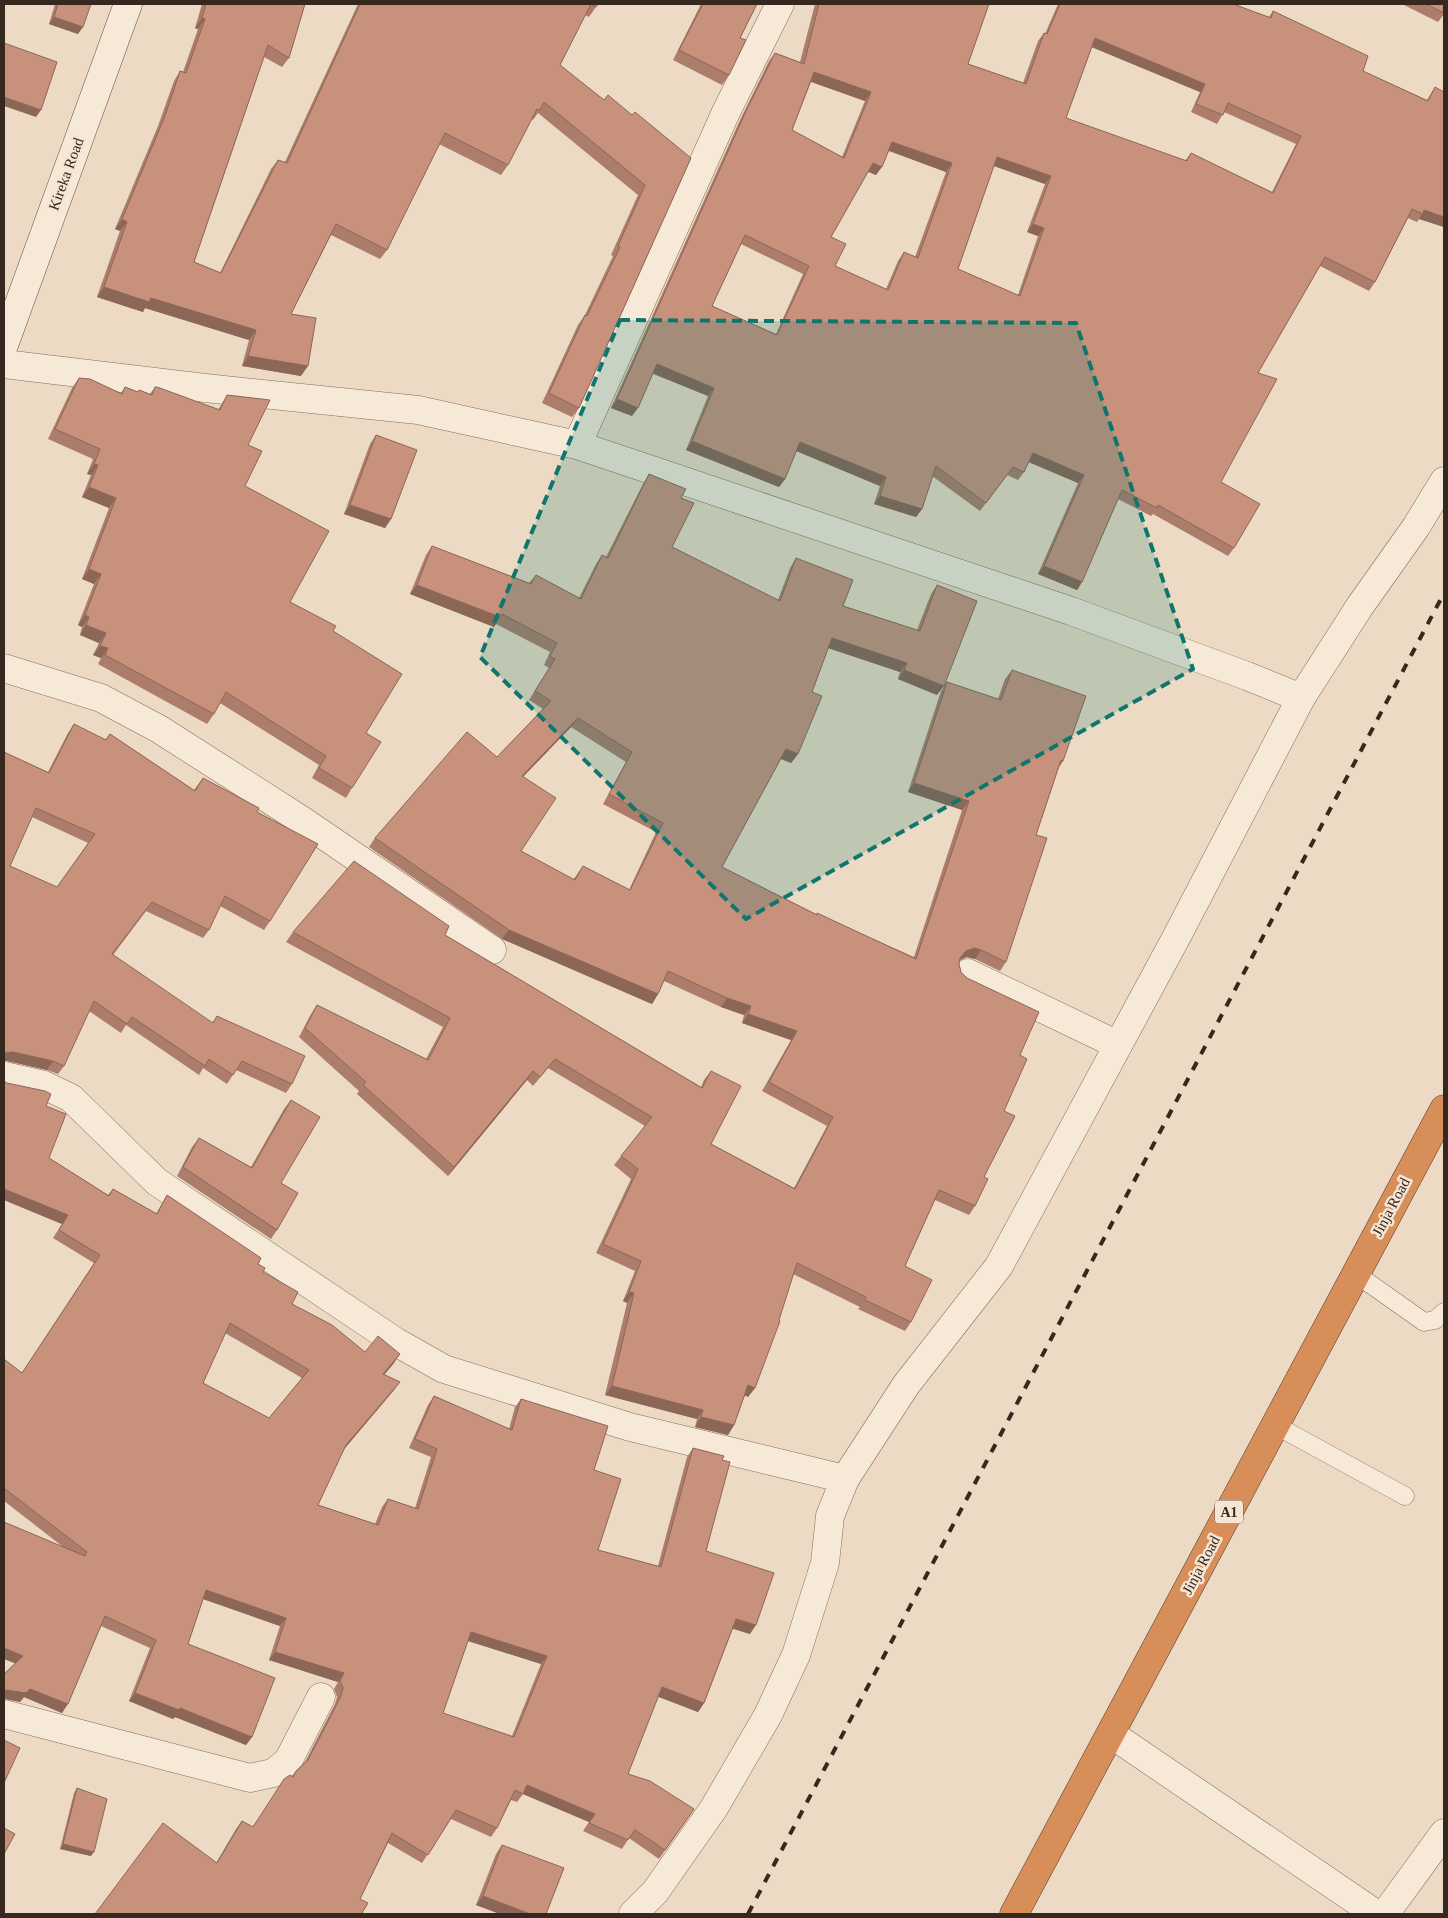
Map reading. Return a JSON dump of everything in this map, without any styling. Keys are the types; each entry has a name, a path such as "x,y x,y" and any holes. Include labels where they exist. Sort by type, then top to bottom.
{"highway":[{"name":"Jinja Road","path":"1014,1914 1356,1274 1442,1120"}],"street":[{"name":"Kireka Road","path":"4,345 128,4"},
{"path":"577,445 726,112 780,4"},
{"path":"4,364 205,388 418,410 577,445 1071,611 1301,698"},
{"path":"633,1914 655,1892 714,1808 768,1715 796,1655 825,1563 830,1516 845,1479 906,1385 999,1266 1177,936 1301,698 1360,606 1416,527 1444,481"},
{"path":"4,668 101,698 159,729 295,816 492,950"},
{"path":"968,973 1118,1045"},
{"path":"4,1076 44,1085 71,1098 157,1182 389,1337 444,1369 630,1428 845,1479"},
{"path":"4,1714 250,1778 273,1773 288,1761 321,1697"},
{"path":"1111,1734 1376,1914"},
{"path":"1385,1914 1444,1833"}],"lane":[{"path":"1356,1274 1424,1322 1434,1320 1444,1312"},
{"path":"1275,1425 1405,1496"}],"highlighted area":[{"path":"620,320 1076,323 1193,669 746,919 480,657"}],"building":[{"path":"58,4 91,4 83,27 54,17"},
{"path":"206,4 305,4 289,58 268,45 194,262 221,273 278,160 287,163 360,4 591,4 560,65 604,100 608,95 632,115 635,112 691,158 579,408 549,393 585,315 587,316 620,247 618,246 645,185 544,102 540,110 537,109 508,165 445,133 387,250 336,224 291,314 316,318 308,366 248,356 256,330 151,298 149,302 104,287 127,222 122,219 165,116 180,71 186,73 205,19 202,18"},
{"path":"703,4 757,4 740,38 746,40 729,75 679,50"},
{"path":"819,4 989,4 968,64 1026,84 1044,33 1047,34 1060,4 1233,4 1271,18 1273,11 1368,56 1363,71 1428,101 1435,87 1444,92 1444,217 1424,210 1423,214 1412,209 1375,282 1325,257 1258,373 1277,379 1221,482 1260,504 1234,548 1158,505 1157,508 1122,490 1082,582 1044,566 1084,475 1033,453 1024,472 1013,467 986,503 936,466 922,509 880,496 886,477 800,442 785,479 692,441 714,388 657,364 638,408 617,399 746,111 775,53 804,64","holes":["1095,38 1205,84 1196,104 1223,115 1228,103 1301,136 1273,193 1191,153 1187,161 1066,118","814,72 871,92 844,158 792,130","892,142 952,163 918,258 904,252 888,290 835,266 846,244 831,237 873,163 882,167","997,157 1051,176 1033,224 1044,228 1020,296 958,269","745,235 809,266 777,335 712,306"]},
{"path":"1426,4 1444,4 1444,13"},
{"path":"4,43 57,62 41,110 4,97"},
{"path":"79,378 90,379 122,394 125,387 152,395 155,387 157,387 220,410 227,395 270,400 248,445 262,451 245,486 329,531 290,602 336,626 333,631 402,674 366,733 381,742 352,788 319,768 326,756 226,692 214,714 105,655 108,648 100,646 106,633 86,625 89,617 85,615 101,574 89,569 116,498 89,487 98,465 94,464 100,449 55,429"},
{"path":"376,435 417,450 391,519 350,505"},
{"path":"649,474 686,489 681,498 694,503 672,547 780,601 796,558 853,580 843,606 920,631 937,585 977,601 944,686 904,670 907,663 832,638 812,692 822,696 798,754 786,749 722,867 817,915 817,913 916,959 969,801 914,783 947,682 1001,700 1012,670 1086,696 1063,761 1061,760 1036,835 1047,838 1006,962 974,948 966,951 960,958 961,972 967,978 1039,1012 1020,1055 1027,1059 1004,1111 1015,1116 984,1177 988,1179 975,1206 939,1190 905,1266 932,1280 911,1322 865,1300 866,1297 797,1263 780,1321 755,1388 748,1385 734,1425 701,1417 703,1410 612,1386 634,1293 629,1292 641,1261 603,1244 638,1169 621,1156 652,1117 555,1059 540,1077 533,1071 454,1167 363,1085 366,1082 305,1028 317,1005 428,1060 450,1018 293,932 354,861 449,926 445,935 702,1088 711,1071 741,1086 711,1144 795,1189 833,1117 769,1082 797,1031 748,1014 751,1006 727,998 668,971 658,994 509,930 375,838 467,732 497,757 551,701 535,691 555,659 550,656 557,643 502,614 500,617 417,585 432,546 531,584 536,575 581,599 602,555 608,558","holes":["578,718 632,752 609,794 663,823 630,890 583,866 575,880 521,851 556,798 522,776"]},
{"path":"74,724 106,740 110,734 195,791 203,778 259,808 257,812 318,844 270,921 225,896 209,930 152,902 112,954 213,1023 217,1016 305,1056 292,1084 242,1061 233,1075 209,1059 205,1066 132,1017 127,1024 94,1001 64,1066 53,1061 13,1052 4,1053 4,752 49,773","holes":["36,808 95,834 57,887 10,866"]},
{"path":"4,1081 51,1094 46,1106 66,1114 49,1158 109,1196 113,1189 157,1214 167,1195 261,1258 258,1264 265,1268 263,1272 298,1292 292,1304 332,1325 365,1352 378,1336 400,1354 383,1374 400,1382 346,1445 318,1505 378,1525 388,1499 418,1509 437,1449 415,1439 434,1396 512,1430 521,1399 608,1426 594,1470 621,1479 598,1550 661,1567 693,1448 724,1456 722,1460 730,1462 706,1551 774,1573 756,1625 736,1619 704,1703 662,1687 628,1774 650,1781 694,1809 665,1850 635,1830 628,1840 589,1823 595,1814 527,1785 523,1794 515,1790 497,1828 456,1810 428,1855 392,1833 360,1899 368,1903 362,1913 366,1914 95,1914 163,1823 217,1863 242,1821 253,1827 284,1779 290,1775 293,1777 296,1771 308,1760 341,1696 343,1688 340,1681 344,1673 275,1652 286,1618 206,1590 188,1644 275,1678 252,1737 180,1708 179,1710 135,1693 156,1640 105,1616 68,1704 30,1689 26,1693 6,1690 4,1692 4,1674 23,1656 4,1648 4,1522 85,1556 87,1552 4,1488 4,1359 22,1373 100,1255 59,1230 68,1215 4,1189","holes":["230,1323 309,1370 269,1418 203,1383","471,1632 547,1656 514,1737 443,1713"]},
{"path":"291,1100 320,1117 281,1183 298,1193 277,1230 183,1167 199,1138 252,1168"},
{"path":"4,1740 20,1748 4,1783"},
{"path":"77,1788 107,1799 94,1852 63,1844"},
{"path":"4,1828 15,1834 4,1854"},
{"path":"502,1845 564,1868 546,1914 530,1914 483,1896"}],"railway":[{"path":"748,1914 1444,593"}]}
